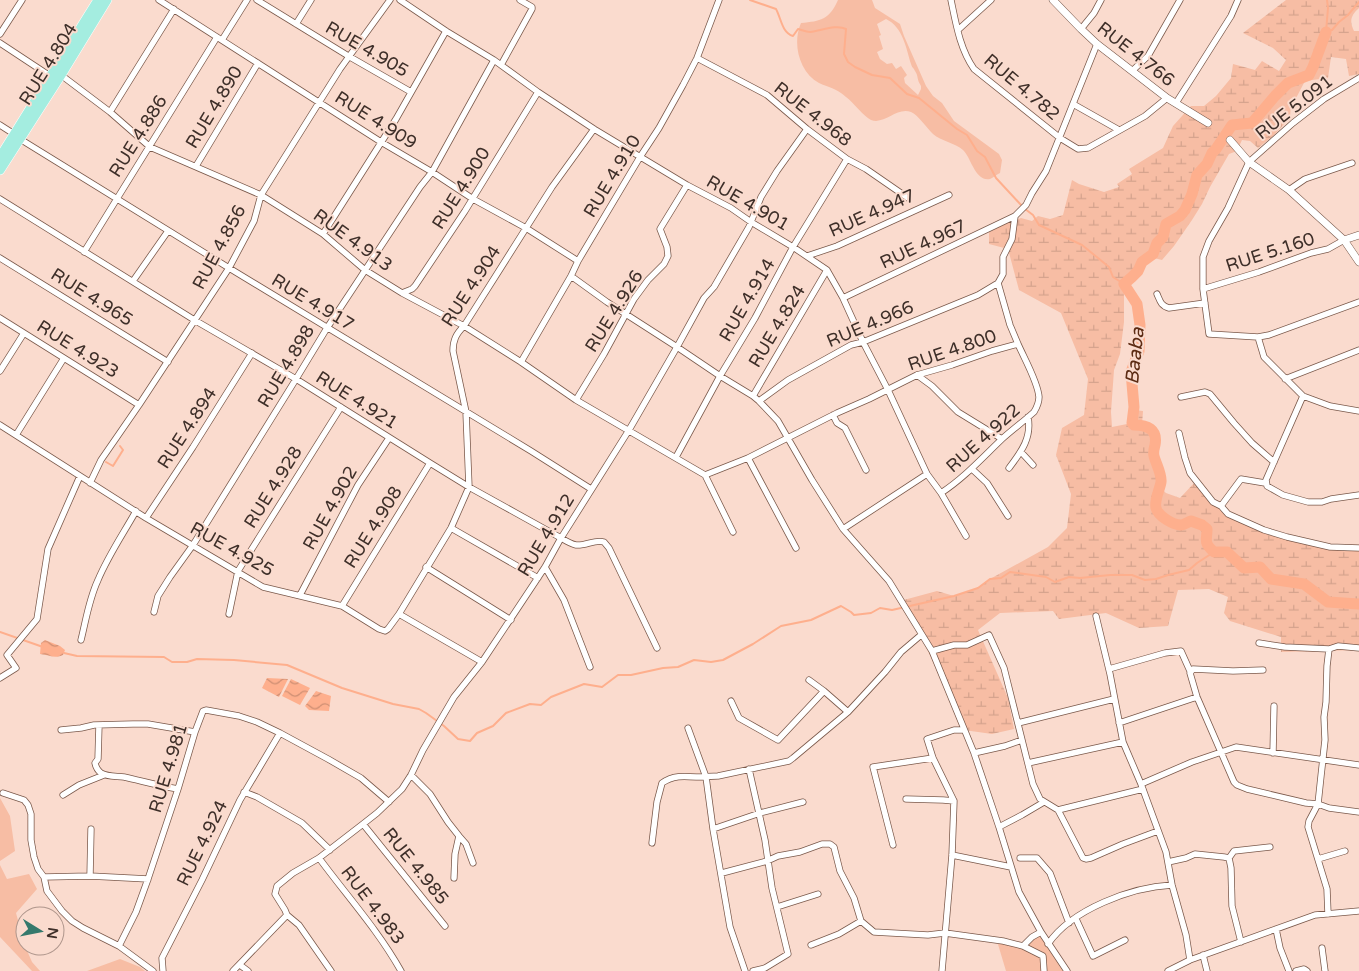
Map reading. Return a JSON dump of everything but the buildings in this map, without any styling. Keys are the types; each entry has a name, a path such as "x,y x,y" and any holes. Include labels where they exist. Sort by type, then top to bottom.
{"main road":[{"path":"0,157 17,137 50,76 98,0"},
{"name":"RUE 4.804","path":"0,170 17,137 61,75 107,0"}],"street":[{"path":"0,34 22,0"},
{"name":"RUE 4.909","path":"160,0 319,103 578,261"},
{"name":"RUE 4.886","path":"84,252 220,38 247,0"},
{"name":"RUE 4.905","path":"257,0 411,92"},
{"path":"296,24 311,0"},
{"name":"RUE 4.856","path":"90,483 101,460 229,268 254,221 261,195 340,69 390,0"},
{"name":"RUE 4.901","path":"400,0 494,60 594,130 687,185 731,208 827,270 843,298 927,474 941,493 966,536"},
{"path":"501,65 532,9 532,7 520,0"},
{"name":"RUE 4.910","path":"521,362 572,276 578,261 640,156 659,128 697,58 719,0"},
{"name":"RUE 4.782","path":"951,0 966,58 974,69 1060,138 1078,149 1083,149 1119,130"},
{"path":"958,30 991,0"},
{"name":"RUE 4.766","path":"1053,0 1097,44 1167,98 1208,123"},
{"path":"1081,29 1102,0"},
{"path":"1132,71 1148,56 1180,0"},
{"path":"1176,103 1231,16 1238,0"},
{"path":"110,112 174,9"},
{"path":"323,234 382,142 446,31"},
{"path":"0,43 50,76"},
{"path":"1015,216 1026,205 1046,171 1097,44"},
{"name":"RUE 4.968","path":"697,58 767,95 807,129 847,159 866,169 908,198"},
{"name":"RUE 4.898","path":"154,612 158,596 193,545 327,328 432,172 494,60"},
{"name":"RUE 4.890","path":"196,166 258,63"},
{"name":"RUE 4.913","path":"61,75 110,112 150,147 261,195 323,234 365,270 402,293 464,326 576,400 629,430"},
{"name":"RUE 5.091","path":"1249,162 1293,123 1324,99 1359,78"},
{"name":"RUE 4.900","path":"402,293 415,286 443,246 538,92"},
{"path":"1073,104 1119,130 1145,116 1167,98"},
{"name":"RUE 4.917","path":"0,125 116,199 591,489"},
{"name":"RUE 4.912","path":"331,971 299,925 287,915 275,894 277,886 293,873 330,850 389,802 402,788 454,698 482,662 545,567 591,489 629,430 678,347 704,298 714,287 752,222 761,197 807,129"},
{"name":"RUE 4.904","path":"399,614 451,528 469,487 466,412 453,351 455,336 464,326 552,187 594,130"},
{"path":"1230,140 1249,162 1289,190 1344,240 1359,262"},
{"name":"RUE 4.914","path":"676,457 793,247 847,159"},
{"path":"1249,162 1228,208 1206,247 1203,257 1203,289 1209,334 1258,338 1359,302"},
{"path":"1289,190 1305,180 1352,163"},
{"name":"RUE 4.926","path":"576,400 634,299 648,280 664,264 668,256 667,247 660,229 687,185"},
{"name":"RUE 4.947","path":"807,256 837,246 949,195"},
{"name":"RUE 4.921","path":"0,200 296,379 469,487 574,544 604,542 609,548 657,648"},
{"name":"RUE 4.800","path":"705,475 748,458 917,375 1018,344 1010,325 998,282 1003,274 1002,257 1012,239 1015,216"},
{"name":"RUE 4.967","path":"843,298 1015,216"},
{"path":"133,282 168,230"},
{"path":"1344,240 1359,235"},
{"name":"RUE 5.160","path":"1203,289 1328,249 1344,240"},
{"name":"RUE 4.965","path":"0,258 168,362"},
{"name":"RUE 4.824","path":"753,396 827,270"},
{"path":"572,276 626,315 753,396 778,420 843,529 889,581 932,651 974,753 1019,892 1048,944 1067,971"},
{"name":"RUE 4.966","path":"759,401 788,380 851,345 863,342 978,295 998,282"},
{"path":"1157,294 1160,303 1164,307 1205,303"},
{"name":"RUE 4.923","path":"0,318 139,405"},
{"path":"0,371 24,333"},
{"path":"1258,338 1264,357 1303,396 1330,406 1359,412"},
{"name":"RUE 4.922","path":"941,493 972,469 1037,407 1039,398 1037,389 1018,344"},
{"path":"1285,379 1359,350"},
{"name":"RUE 4.894","path":"146,518 252,353"},
{"path":"16,435 64,358"},
{"path":"917,375 932,386 958,412 1002,439"},
{"path":"1180,397 1205,392 1210,394 1252,443 1274,462"},
{"path":"1265,483 1303,396"},
{"name":"RUE 4.928","path":"229,614 238,571 341,407"},
{"path":"833,416 837,423 845,428 866,470"},
{"path":"1009,468 1027,440 1028,417"},
{"name":"RUE 4.925","path":"0,425 146,518 264,587 342,606 385,631 399,614"},
{"path":"629,430 705,475 733,532"},
{"path":"1179,433 1186,463 1196,482 1213,502 1228,514 1245,523 1286,537 1330,547 1359,548"},
{"name":"RUE 4.902","path":"300,595 358,485 389,438"},
{"path":"1021,452 1032,465"},
{"path":"748,458 796,548"},
{"name":"RUE 4.908","path":"342,606 430,463"},
{"path":"972,469 987,483 1008,516"},
{"path":"843,529 927,474"},
{"path":"0,678 16,668 7,655 37,619 48,549 80,476"},
{"path":"1220,506 1241,479 1265,483 1269,488 1283,495 1308,502 1322,502 1331,499 1359,496"},
{"path":"81,640 89,604 97,581 112,550 136,511"},
{"path":"451,528 538,578"},
{"path":"545,567 564,600 590,667"},
{"path":"426,568 511,620"},
{"path":"399,614 482,662"},
{"path":"1096,616 1109,669 1123,742 1142,787 1168,862 1186,935 1190,960"},
{"path":"652,843 657,802 662,783 668,778 677,776 706,777 789,761 848,712 901,652 921,635"},
{"path":"932,651 954,645 967,645 989,635 1004,668 1033,784 1038,796 1058,810 1083,858 1091,858 1158,831"},
{"path":"1258,643 1285,647 1329,649 1338,646 1359,648"},
{"path":"1328,914 1327,889 1308,827 1308,821 1318,804 1325,740 1324,717 1329,649"},
{"path":"1109,669 1166,653 1181,651 1190,671 1197,697 1234,782 1240,787 1306,803 1359,812"},
{"path":"1190,671 1192,669 1262,670"},
{"path":"809,680 848,712"},
{"path":"731,701 739,718 778,740 824,691"},
{"path":"1119,723 1197,697"},
{"path":"1018,723 1114,699"},
{"path":"1273,753 1274,706"},
{"name":"RUE 4.981","path":"119,946 136,912 148,880 195,732 202,714 206,710 239,716 280,733 361,778 389,802"},
{"path":"61,730 100,725 148,724 195,732"},
{"path":"100,725 98,759 95,763 96,768 104,775"},
{"path":"688,728 706,777 730,927 745,971"},
{"path":"942,971 952,855 954,802 933,758 927,739 954,730 964,730"},
{"name":"RUE 4.924","path":"163,971 162,958 244,792 280,733"},
{"path":"974,753 1022,740"},
{"path":"1028,763 1123,742"},
{"path":"1058,810 1142,787 1192,762 1236,747 1359,765"},
{"path":"893,844 873,767 933,758"},
{"path":"750,769 765,840 772,888 788,954 765,968 753,971"},
{"path":"62,795 79,785 104,775 124,777 178,789"},
{"path":"411,775 430,794 448,822 466,844 473,863"},
{"path":"244,792 302,823 330,850"},
{"path":"3,793 24,800 28,805 31,814 31,840 34,857 38,869 44,877 47,891 62,911 72,921 119,946 153,971"},
{"path":"906,799 954,802"},
{"path":"713,829 760,813 803,802"},
{"path":"999,827 1044,802"},
{"name":"RUE 4.985","path":"363,824 445,926"},
{"path":"90,829 90,876"},
{"path":"454,878 455,854 459,836"},
{"path":"722,873 767,861 778,856 800,852 822,844 832,845 837,855 840,871 854,898 861,921 874,932 928,935 945,933 1003,941 1023,946 1043,956 1044,971"},
{"path":"1241,942 1232,906 1229,858 1234,851 1270,847"},
{"path":"1318,858 1345,851"},
{"path":"1168,862 1195,854 1229,858"},
{"path":"952,855 1011,867"},
{"name":"RUE 4.983","path":"319,858 363,913 401,971"},
{"path":"1020,858 1037,858 1050,874 1069,923"},
{"path":"44,877 90,876 148,880"},
{"path":"1048,944 1055,934 1095,906 1151,887 1172,884"},
{"path":"777,907 818,894"},
{"path":"1168,971 1203,955 1314,916 1359,911"},
{"path":"233,971 287,915"},
{"path":"1076,919 1093,956 1125,940"},
{"path":"811,945 839,934 861,921"},
{"path":"1276,929 1280,948 1289,971"},
{"path":"1023,946 1032,936 1041,932"},
{"path":"1322,948 1325,971"},
{"path":"1203,955 1207,971"},
{"path":"240,965 248,971"},
{"path":"1296,971 1304,969 1307,971"}],"green space":[{"path":"838,0 872,0 875,8 900,24 926,86 933,96 942,103 954,121 999,154 1002,160 1000,173 990,179 981,177 963,150 933,134 911,112 900,112 881,120 871,120 849,99 836,90 819,83 806,72 797,48 798,31 801,23 824,18 835,7","holes":["886,19 892,23 903,38 921,86 918,95 905,83 904,78 907,75 901,66 896,69 892,63 887,64 880,59 877,52 883,49 877,24"]},
{"path":"1286,0 1359,0 1359,8 1354,13 1351,21 1354,31 1359,31 1359,74 1349,76 1346,59 1331,57 1328,78 1305,81 1294,102 1291,104 1290,118 1273,136 1258,148 1250,141 1242,140 1237,151 1229,154 1202,204 1174,246 1162,260 1150,257 1144,260 1132,277 1124,284 1124,322 1120,354 1114,370 1111,412 1112,427 1132,423 1134,410 1143,411 1142,425 1153,431 1155,440 1154,452 1160,475 1160,487 1166,493 1180,498 1196,481 1213,502 1245,523 1317,545 1359,548 1359,650 1281,652 1281,637 1230,621 1224,613 1228,597 1209,589 1178,590 1168,626 1139,628 1106,613 1059,619 1053,611 1000,613 978,630 1008,698 1014,729 992,734 964,730 918,629 900,601 937,591 954,596 978,588 990,579 1048,547 1067,528 1071,494 1056,455 1062,428 1084,415 1088,379 1061,313 1019,290 1008,249 989,244 989,232 1021,218 1032,221 1038,216 1050,219 1063,215 1072,180 1104,192 1119,187 1117,184 1132,174 1129,169 1163,148 1173,126 1191,106 1204,106 1216,96 1231,78 1233,64 1255,70 1262,61 1279,71 1286,60 1273,48 1243,33"},
{"path":"0,798 10,816 15,851 0,861"},
{"path":"0,865 7,879 29,874 37,889 22,906 15,906 15,953 0,937"},
{"path":"1041,932 1067,971 1006,971 997,941 1023,946"},
{"path":"18,956 29,956 40,971 32,971"},
{"path":"120,959 145,971 87,971"}],"water":[{"path":"45,640 65,650 63,655 55,657 40,654 41,643"},
{"path":"267,678 288,679 279,697 262,688"},
{"path":"291,679 310,688 300,705 282,696"},
{"path":"316,691 331,696 329,711 309,710 305,706"}],"waterway":[{"path":"750,0 776,9 784,29 793,36 798,29 810,32 833,27 846,29 844,54 848,62 872,75 890,78 907,94 919,98 967,135 977,151 985,157 996,178 1022,206"},
{"path":"1327,0 1326,32 1332,30 1359,2"},
{"name":"Baaba","path":"1326,32 1309,75 1288,83 1252,123 1232,125 1212,153 1207,164 1197,175 1185,210 1180,216 1166,224 1163,237 1157,243 1153,254 1142,262 1138,271 1124,284 1137,304 1140,325 1139,351 1131,372 1134,407 1132,423 1147,427 1155,435 1154,455 1161,479 1156,498 1156,508 1163,517 1178,525 1191,521 1202,525 1207,529 1206,541 1208,546 1214,552 1227,552 1244,568 1260,567 1271,579 1304,584 1328,602 1359,604"},
{"path":"1025,209 1033,215 1039,225 1082,245 1109,267 1113,277 1124,284"},
{"path":"106,462 113,466 123,450 120,446"},
{"path":"64,653 77,656 164,657 172,662 187,662 197,659 287,665 342,688 393,704 419,709 444,726 458,739 470,741 477,733 493,726 506,713 530,704 541,705 551,697 584,684 602,687 618,675 631,675 663,668 678,667 694,660 711,662 723,660 781,626 811,620 841,606 854,615 871,613 880,608 892,610 954,596 978,588 990,579 1001,578 1010,572 1046,577 1055,582 1069,577 1080,578 1110,575 1132,575 1145,580 1156,579 1189,570 1214,552"},
{"path":"0,632 43,647"}]}
